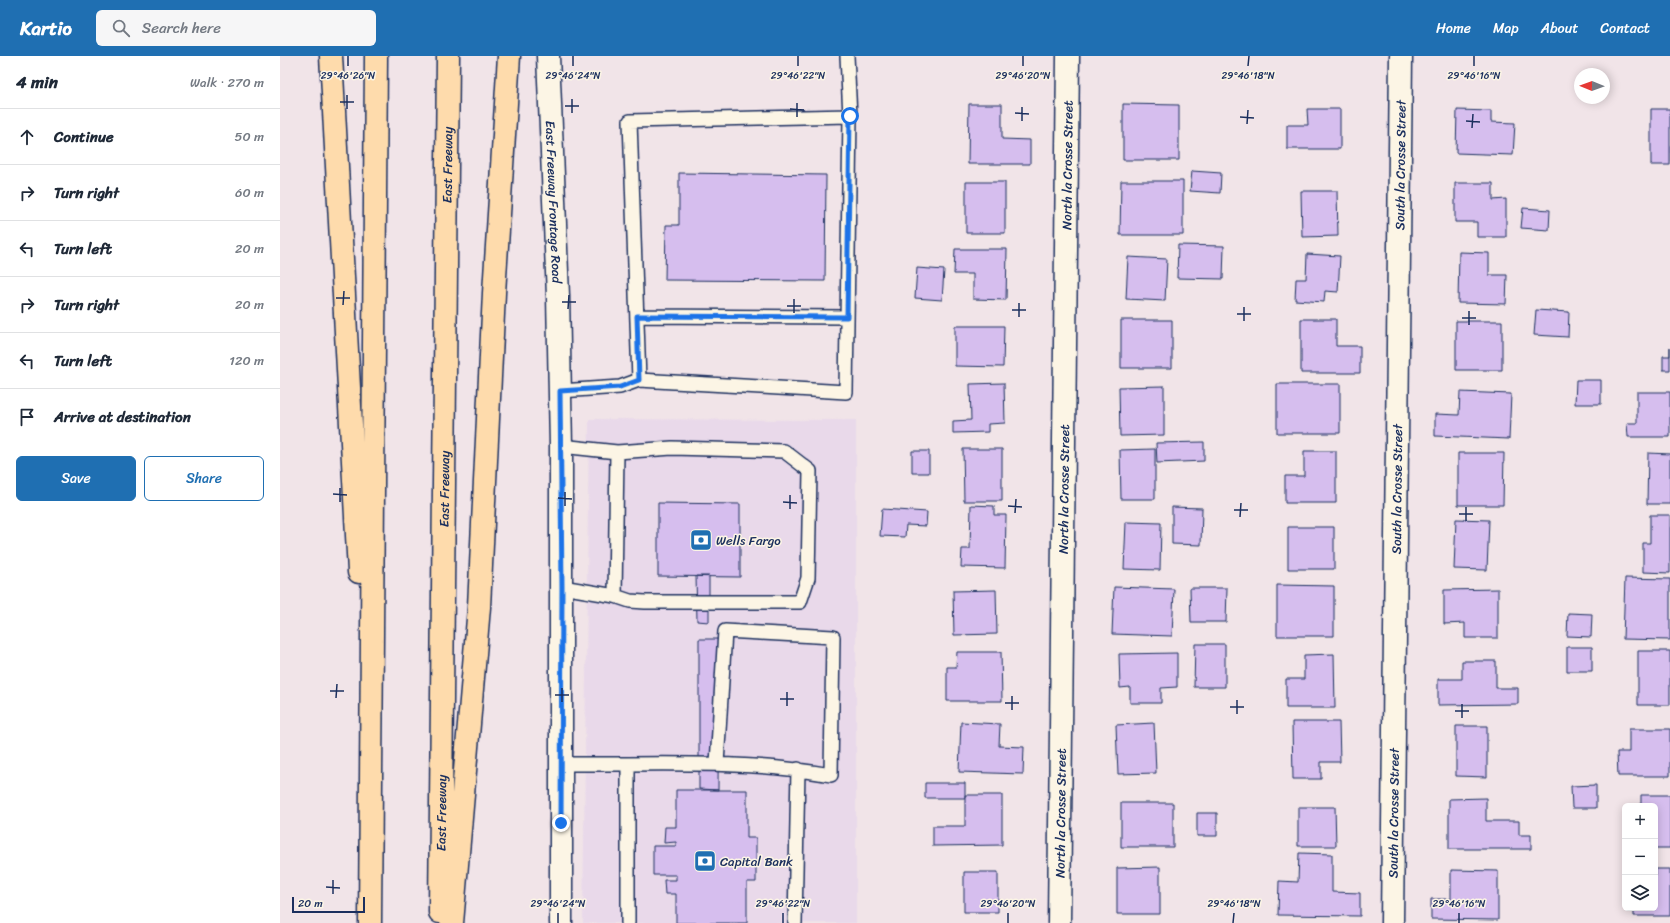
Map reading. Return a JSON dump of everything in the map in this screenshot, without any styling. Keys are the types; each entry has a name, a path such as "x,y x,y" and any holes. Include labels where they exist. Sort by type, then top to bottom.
{"highway":[{"path":"331,56 372,798"},
{"path":"370,923 376,56"},
{"name":"East Freeway","path":"440,923 448,56"},
{"path":"452,923 479,607 494,292 509,56"}],"street":[{"name":"East Freeway Frontage Road","path":"548,56 558,296 561,446 561,923"},
{"name":"North la Crosse Street","path":"1059,923 1068,56"},
{"name":"South la Crosse Street","path":"1392,923 1401,56"}],"lane":[{"path":"560,391 620,387 639,380 846,392 850,116 847,56"},
{"path":"639,380 630,121 850,116"},
{"path":"637,316 847,317"},
{"path":"561,446 617,452 672,448 784,451 810,471 808,578 800,602 645,602 630,601 615,596 562,587"},
{"path":"615,596 617,452"},
{"path":"562,764 717,764 798,769 831,775 833,636 725,632 717,764"},
{"path":"628,764 628,923"},
{"path":"795,923 798,769"}],"shaded area":[{"path":"589,419 856,420 856,923 583,923"}],"building":[{"path":"969,104 1002,104 1002,139 1030,140 1030,164 968,164"},
{"path":"1123,104 1179,105 1179,160 1123,160"},
{"path":"1307,109 1340,109 1340,149 1287,149 1287,125 1308,125"},
{"path":"1651,109 1670,109 1670,165 1651,165"},
{"path":"1457,110 1491,111 1491,122 1515,123 1513,155 1456,153"},
{"path":"1192,171 1221,173 1220,193 1190,191"},
{"path":"679,173 826,175 825,281 665,280 666,225 679,225"},
{"path":"1121,181 1183,181 1183,235 1120,235"},
{"path":"966,182 1005,182 1005,233 966,233"},
{"path":"1455,183 1493,183 1493,200 1506,199 1506,237 1477,237 1477,222 1455,222"},
{"path":"1301,191 1337,191 1338,236 1302,237"},
{"path":"1523,208 1550,210 1549,230 1521,228"},
{"path":"1178,245 1224,246 1223,279 1177,278"},
{"path":"955,249 1007,249 1006,300 973,299 973,274 954,274"},
{"path":"1459,252 1489,253 1489,275 1507,275 1506,304 1458,303"},
{"path":"1307,254 1340,256 1338,292 1325,291 1324,302 1295,300 1296,279 1306,279"},
{"path":"1128,257 1167,259 1165,301 1126,299"},
{"path":"917,268 944,270 942,300 915,298"},
{"path":"1536,310 1569,312 1568,337 1534,335"},
{"path":"1301,319 1336,319 1336,346 1360,346 1360,373 1301,373"},
{"path":"1121,320 1172,320 1172,368 1121,368"},
{"path":"1456,321 1502,321 1502,370 1456,370"},
{"path":"955,326 1004,326 1003,367 955,366"},
{"path":"1663,356 1670,356 1670,370 1663,370"},
{"path":"1576,380 1601,380 1601,404 1575,404"},
{"path":"1004,383 1005,423 988,424 988,432 953,433 953,421 971,420 970,384"},
{"path":"1277,384 1340,384 1340,433 1277,433"},
{"path":"1164,386 1164,435 1120,436 1119,387"},
{"path":"1460,392 1511,394 1509,439 1435,436 1435,414 1459,415"},
{"path":"1637,392 1670,392 1670,437 1628,437 1627,423 1637,423"},
{"path":"1204,442 1204,461 1157,463 1156,443"},
{"path":"963,449 1002,449 1002,501 964,501"},
{"path":"1155,449 1155,499 1121,499 1120,450"},
{"path":"912,451 929,451 929,473 912,473"},
{"path":"1304,451 1336,451 1336,503 1285,503 1285,476 1304,476"},
{"path":"1458,453 1504,453 1503,505 1458,505"},
{"path":"1648,453 1670,454 1670,504 1647,504"},
{"path":"658,503 740,504 740,577 658,576"},
{"path":"971,505 994,506 994,515 1006,515 1005,568 961,567 962,549 970,549"},
{"path":"1172,507 1202,508 1201,545 1172,544"},
{"path":"882,509 927,512 926,526 906,525 905,537 880,536"},
{"path":"1650,515 1670,515 1670,573 1643,572 1643,543 1650,543"},
{"path":"1456,519 1489,520 1487,570 1454,569"},
{"path":"1126,522 1161,523 1160,570 1124,569"},
{"path":"1288,527 1334,527 1334,569 1288,569"},
{"path":"696,576 709,576 709,622 697,621"},
{"path":"1625,578 1670,579 1670,640 1623,639"},
{"path":"1277,585 1334,586 1334,636 1277,636"},
{"path":"1114,587 1174,589 1172,636 1112,634"},
{"path":"1190,588 1227,588 1226,622 1191,622"},
{"path":"1498,589 1498,638 1465,638 1465,623 1444,624 1444,590"},
{"path":"996,590 997,634 954,635 953,591"},
{"path":"1568,613 1592,614 1591,637 1567,636"},
{"path":"699,639 719,639 718,790 699,789"},
{"path":"1195,644 1225,644 1225,687 1194,687"},
{"path":"1567,647 1592,647 1592,671 1567,671"},
{"path":"1638,651 1670,651 1670,705 1638,705"},
{"path":"957,652 1001,652 1002,701 947,701 947,667 956,667"},
{"path":"1177,653 1177,687 1161,688 1161,703 1130,703 1130,687 1120,688 1119,654"},
{"path":"1334,654 1335,708 1286,708 1286,679 1304,679 1304,655"},
{"path":"1462,661 1496,661 1496,688 1518,688 1518,704 1438,705 1438,679 1462,679"},
{"path":"961,722 1000,724 999,746 1024,747 1023,774 959,772"},
{"path":"1292,722 1339,722 1340,762 1321,762 1321,779 1293,779"},
{"path":"1154,723 1156,773 1118,774 1116,725"},
{"path":"1456,726 1487,726 1487,777 1456,776"},
{"path":"1629,729 1670,729 1670,776 1618,776 1617,752 1629,752"},
{"path":"925,783 965,783 965,798 925,798"},
{"path":"1596,785 1596,808 1572,808 1571,786"},
{"name":"Capital Bank","path":"676,790 747,790 747,838 756,838 756,882 747,882 747,923 676,923 676,894 665,894 664,880 676,880 676,875 653,875 653,846 676,846 676,842 664,843 665,827 676,827"},
{"path":"965,795 1002,795 1002,845 933,846 933,826 965,826"},
{"path":"1641,795 1670,795 1670,848 1658,848 1658,803 1641,803"},
{"path":"1486,798 1486,821 1519,821 1519,835 1531,835 1531,849 1449,849 1449,799"},
{"path":"1121,803 1173,803 1173,847 1121,847"},
{"path":"1298,807 1335,807 1336,846 1298,846"},
{"path":"1197,813 1217,813 1217,836 1197,836"},
{"path":"1299,853 1332,854 1332,892 1360,893 1360,916 1278,915 1279,881 1298,882"},
{"path":"1160,867 1160,914 1117,914 1117,868"},
{"path":"1658,869 1670,869 1670,916 1634,916 1634,911 1658,911"},
{"path":"1451,870 1498,871 1498,920 1431,919 1431,899 1451,899"},
{"path":"964,872 998,872 998,912 964,912"}],"place":[{"name":"Wells Fargo","path":"701,540"},
{"name":"Capital Bank","path":"705,861"}],"route":[{"path":"561,823 562,587 560,391 620,387 639,380 637,316 847,317 850,116"}]}
